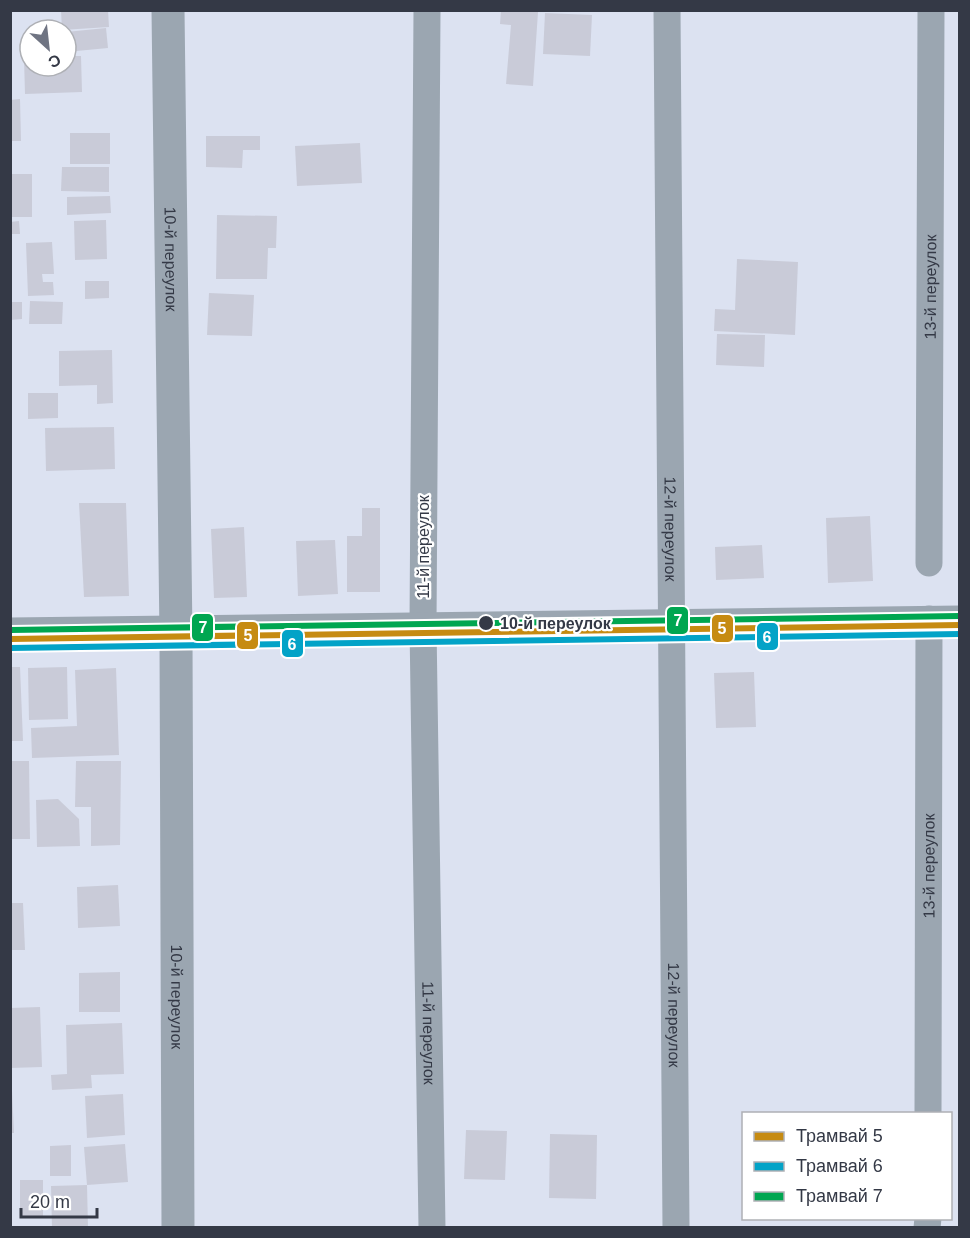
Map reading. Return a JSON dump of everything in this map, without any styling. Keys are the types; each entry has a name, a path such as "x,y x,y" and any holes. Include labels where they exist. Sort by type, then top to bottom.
{"street":[{"name":"10-й переулок","path":"168,10 176,630 178,1227"},
{"name":"11-й переулок","path":"427,10 423,626 432,1227"},
{"name":"12-й переулок","path":"667,10 676,1227"},
{"name":"13-й переулок","path":"929,563 931,10"},
{"name":"13-й переулок","path":"928,1112 929,619"},
{"path":"10,632 960,619"}],"building":[{"path":"61,10 108,10 109,27 78,29 78,18 61,18"},
{"path":"501,10 538,12 533,86 506,84 511,25 500,24"},
{"path":"545,13 592,15 590,56 543,54"},
{"path":"106,28 108,48 78,51 78,31"},
{"path":"78,56 81,56 82,92 25,94 25,78 78,78"},
{"path":"20,99 21,141 10,141 10,100"},
{"path":"70,133 110,133 110,164 70,164"},
{"path":"206,136 260,136 260,150 243,150 242,168 206,167"},
{"path":"360,143 362,183 297,186 295,146"},
{"path":"62,167 109,167 109,192 61,191"},
{"path":"10,174 32,174 32,217 10,217"},
{"path":"110,196 111,213 67,215 67,197"},
{"path":"217,215 277,216 276,248 268,248 267,279 216,279"},
{"path":"106,220 107,259 75,260 74,221"},
{"path":"19,221 20,234 10,234 10,222"},
{"path":"52,242 54,274 42,274 43,282 53,282 54,295 28,296 26,243"},
{"path":"737,259 798,262 795,335 714,331 715,309 735,310"},
{"path":"85,281 109,281 109,298 85,299"},
{"path":"209,293 254,295 252,336 207,335"},
{"path":"30,301 63,302 62,324 29,324"},
{"path":"10,302 22,302 22,319 10,320"},
{"path":"717,334 765,335 764,367 716,365"},
{"path":"112,350 113,403 97,404 97,385 59,386 59,351"},
{"path":"28,393 58,393 58,418 28,419"},
{"path":"114,427 115,469 46,471 45,428"},
{"path":"79,503 126,503 129,596 84,597"},
{"path":"362,508 380,508 380,592 347,592 347,536 362,536"},
{"path":"870,516 873,581 828,583 826,518"},
{"path":"244,527 247,597 214,598 211,529"},
{"path":"335,540 338,594 298,596 296,541"},
{"path":"762,545 764,578 716,580 715,547"},
{"path":"10,667 20,667 23,741 10,741"},
{"path":"67,667 68,719 29,720 28,668"},
{"path":"116,668 119,755 32,758 31,728 77,726 75,670"},
{"path":"754,672 756,727 716,728 714,673"},
{"path":"10,761 29,761 30,839 10,839"},
{"path":"76,761 121,761 120,845 91,846 91,807 75,807"},
{"path":"58,799 79,819 80,846 37,847 36,800"},
{"path":"118,885 120,926 78,928 77,887"},
{"path":"10,903 23,903 25,950 10,950"},
{"path":"120,972 120,1012 79,1012 79,973"},
{"path":"40,1007 42,1067 10,1068 10,1008"},
{"path":"122,1023 124,1074 91,1075 92,1088 52,1090 51,1075 67,1074 66,1025"},
{"path":"10,1091 12,1091 14,1133 10,1133"},
{"path":"123,1094 125,1135 87,1138 85,1096"},
{"path":"466,1130 507,1131 505,1180 464,1179"},
{"path":"550,1134 597,1135 596,1199 549,1198"},
{"path":"125,1144 128,1182 87,1185 84,1147"},
{"path":"71,1145 71,1176 50,1176 50,1146"},
{"path":"20,1180 43,1180 43,1217 20,1218"},
{"path":"87,1185 88,1228 52,1228 51,1186"}],"tram line":[{"name":"7","path":"10,630 960,616"},
{"name":"5","path":"10,639 960,625"},
{"name":"6","path":"10,648 960,634"}],"place":[{"name":"10-й переулок","path":"486,623"}]}
